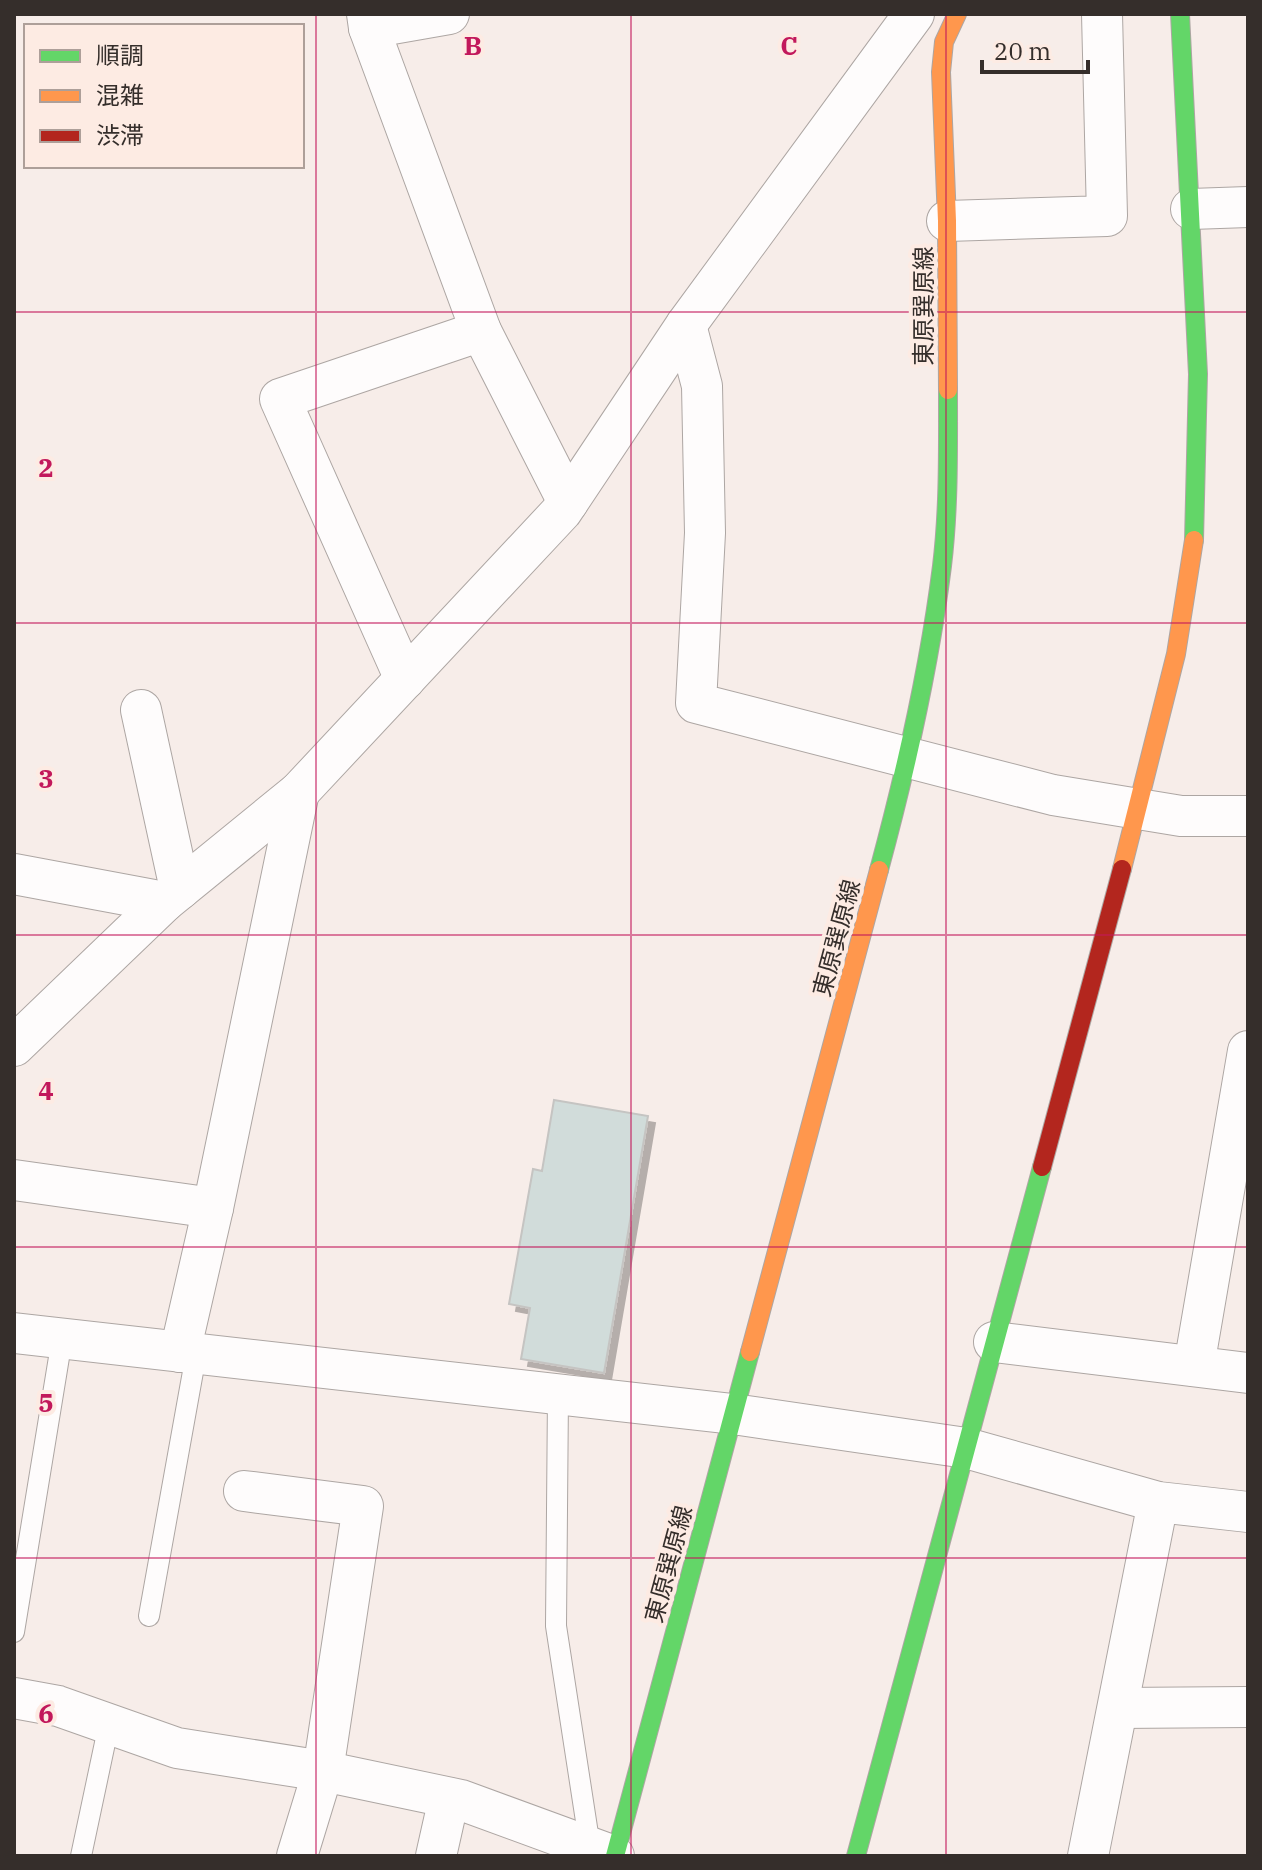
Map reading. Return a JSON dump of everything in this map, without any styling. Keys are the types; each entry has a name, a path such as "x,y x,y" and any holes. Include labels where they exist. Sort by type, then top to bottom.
{"street":[{"path":"449,14 368,21 481,331 568,502"},
{"path":"14,1046 172,896 299,792 568,502 686,325 914,14"},
{"name":"東原巽原線","path":"607,1853 733,1414 909,759 927,667 940,578 948,469 947,221 941,72 944,42 957,14"},
{"path":"947,221 1107,216 1102,14"},
{"path":"856,1856 1170,687 1186,596 1197,496 1197,326 1180,14"},
{"path":"1191,209 1248,207"},
{"path":"686,325 702,386 705,533 696,703 1053,795 1181,816 1248,816"},
{"path":"405,679 280,399 481,331"},
{"path":"141,710 172,896"},
{"path":"188,1354 213,1208 299,792"},
{"path":"14,874 172,896"},
{"path":"1194,1366 1248,1051"},
{"path":"14,1180 213,1208"},
{"path":"14,1333 733,1414 966,1448 1158,1502 1248,1512"},
{"path":"994,1342 1248,1373"},
{"path":"244,1491 363,1506 323,1771 297,1856"},
{"path":"1088,1856 1158,1502"},
{"path":"14,1698 58,1706 177,1748 323,1771 449,1798 607,1853"},
{"path":"1118,1708 1248,1707"},
{"path":"436,1856 449,1798"}],"lane":[{"path":"14,1632 62,1339"},
{"path":"149,1616 188,1354"},
{"path":"558,1394 556,1626 607,1853"},
{"path":"81,1856 109,1724"}],"building":[{"path":"554,1100 648,1116 604,1373 521,1359 530,1308 509,1304 533,1169 542,1171"}],"traffic: fast":[{"path":"1180,14 1198,374 1194,540"},
{"path":"879,870 916,720 937,605 946,522 948,390"},
{"path":"856,1856 1042,1167"},
{"path":"615,1856 750,1352"}],"traffic: slow":[{"path":"948,390 947,221 941,72 944,42 957,14"},
{"path":"1122,869 1176,654 1194,540"},
{"path":"750,1352 879,870"}],"traffic: jam":[{"path":"1042,1167 1122,869"}]}
